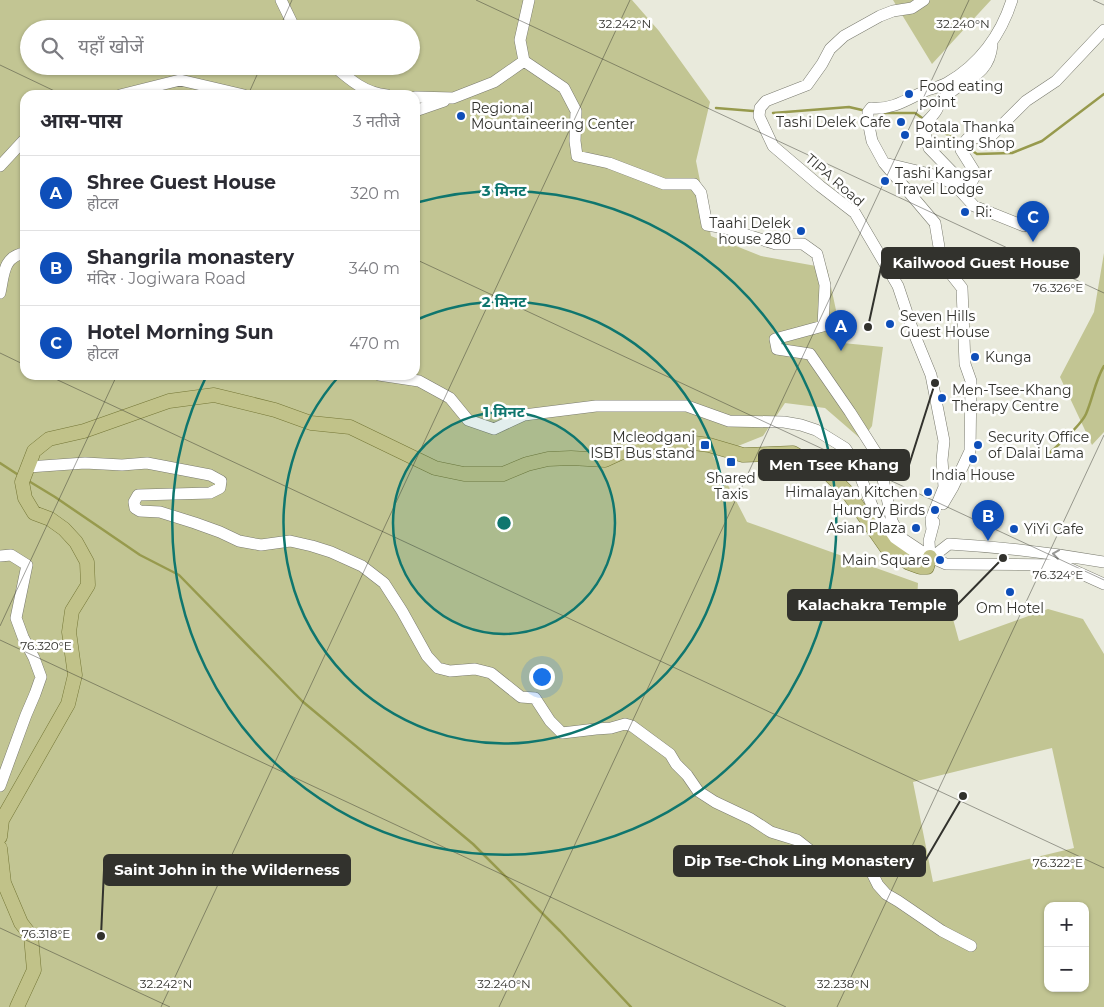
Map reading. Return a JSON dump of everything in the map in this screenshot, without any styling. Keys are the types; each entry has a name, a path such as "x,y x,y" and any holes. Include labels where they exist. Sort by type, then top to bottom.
{"main road":[{"path":"0,837 2,820 68,704 75,675 69,632 72,611 88,585 87,562 76,542 64,529 50,519 34,513 25,498 26,474 34,451 49,438 84,431 169,401 214,395 274,410 311,424 350,427 435,468 464,474 502,474 548,458 605,460 642,443 678,441 709,445 742,455 793,453 829,474 849,494 886,547 920,568 927,568 930,557"},
{"path":"1,853 4,883 21,923 31,936 34,970 17,1007"}],"street":[{"path":"281,0 291,20"},
{"path":"529,0 520,40 524,61 564,88 576,111 577,156 609,163 664,184 694,184 701,193 707,225 726,228 776,244 803,244 817,254 825,285 823,326 775,339 778,349 810,354 878,456 892,521 900,537 930,557 946,564 958,566 1062,565 1104,584"},
{"name":"TIPA Road","path":"924,0 912,8 893,11 880,16 844,36 830,49 807,85 766,101 760,108 758,116 773,146 855,213 898,286 913,331 931,375 944,440 942,460 944,487 931,519 932,530"},
{"path":"930,557 929,541 935,516 954,487 970,451 971,381 965,364 962,288 947,270 940,253 935,222 884,164 872,142 868,112 871,108 882,109 895,106 927,90 945,84 962,73 979,58 992,42 1012,0"},
{"path":"992,42 991,56 982,71 940,101 935,113 927,121 929,148 957,178 970,186 976,174 960,150 964,143 992,135 1026,101 1056,81 1104,30"},
{"path":"420,109 494,82 524,61"},
{"path":"345,75 368,90"},
{"path":"140,90 180,80 223,90"},
{"path":"420,97 453,98"},
{"path":"0,166 20,144"},
{"path":"884,164 934,175 954,184 974,206 1024,226"},
{"path":"0,293 6,264 15,254 20,254"},
{"path":"412,380 419,381 450,398 468,420 494,429 524,415 596,406 687,406 729,421 801,424 816,430 845,448 854,461 873,508 892,540 912,557 926,562 949,544 1004,547 1104,562"},
{"path":"26,474 85,463 122,465 147,463 210,475 221,481 220,488 210,493 138,495 134,502 135,508 140,511 160,512 220,532 239,541 261,545 290,541 305,544 331,552 362,566 384,584 402,611 427,656 438,668 450,671 475,668 492,673 521,697 535,698 550,721 562,733 611,728 625,724 632,726 670,754 698,791 715,802 751,819 771,832 797,840 810,851 864,865 872,873 878,886 886,894 942,931 971,946"},
{"path":"0,556 11,555 27,565 16,618 41,677 0,786"}],"green space":[{"path":"0,0 632,0 659,31 710,102 696,161 711,236 761,256 827,268 843,343 883,347 872,426 862,440 825,408 785,403 763,436 713,456 747,522 918,583 916,615 950,608 959,641 1048,609 1083,619 1104,654 1104,1007 0,1007","holes":["1052,748 1074,848 933,882 913,782"]},
{"path":"893,0 991,0 932,64"},
{"path":"1104,253 1104,432 1092,445 1060,377 1094,312"}],"waterway":[{"path":"965,146 977,154 1012,153 1042,141 1104,94"},
{"path":"773,113 849,107 862,110"},
{"path":"716,108 753,111"},
{"path":"885,113 915,113 925,120"},
{"path":"930,123 960,143"},
{"path":"1046,456 1083,419 1104,366"},
{"path":"0,463 20,476"},
{"path":"27,480 140,555 179,575 302,701 473,844 560,931 631,1007"}],"place":[{"name":"Food eating point","path":"909,94"},
{"name":"Regional Mountaineering Center","path":"461,116"},
{"name":"Tashi Delek Cafe","path":"901,122"},
{"name":"Potala Thanka Painting Shop","path":"905,135"},
{"name":"Tashi Kangsar Travel Lodge","path":"885,181"},
{"name":"Ri:","path":"965,212"},
{"name":"Taahi Delek house 280","path":"801,231"},
{"name":"Hotel Morning Sun","path":"1033,242"},
{"name":"Seven Hills Guest House","path":"890,324"},
{"name":"Kailwood Guest House","path":"868,327"},
{"name":"Shree Guest House","path":"841,351"},
{"name":"Kunga","path":"975,357"},
{"name":"Men Tsee Khang","path":"935,383"},
{"name":"Men-Tsee-Khang Therapy Centre","path":"942,398"},
{"name":"Mcleodganj ISBT Bus stand","path":"705,445"},
{"name":"Security Office of Dalai Lama","path":"978,445"},
{"name":"India House","path":"973,459"},
{"name":"Shared Taxis","path":"731,462"},
{"name":"Himalayan Kitchen","path":"928,492"},
{"name":"Hungry Birds","path":"935,510"},
{"name":"Asian Plaza","path":"916,528"},
{"name":"YiYi Cafe","path":"1014,529"},
{"name":"Shangrila monastery","path":"988,541"},
{"name":"Kalachakra Temple","path":"1003,558"},
{"name":"Main Square","path":"940,560"},
{"name":"Om Hotel","path":"1010,592"},
{"name":"Dip Tse-Chok Ling Monastery","path":"963,796"},
{"name":"Saint John in the Wilderness","path":"101,936"}]}
